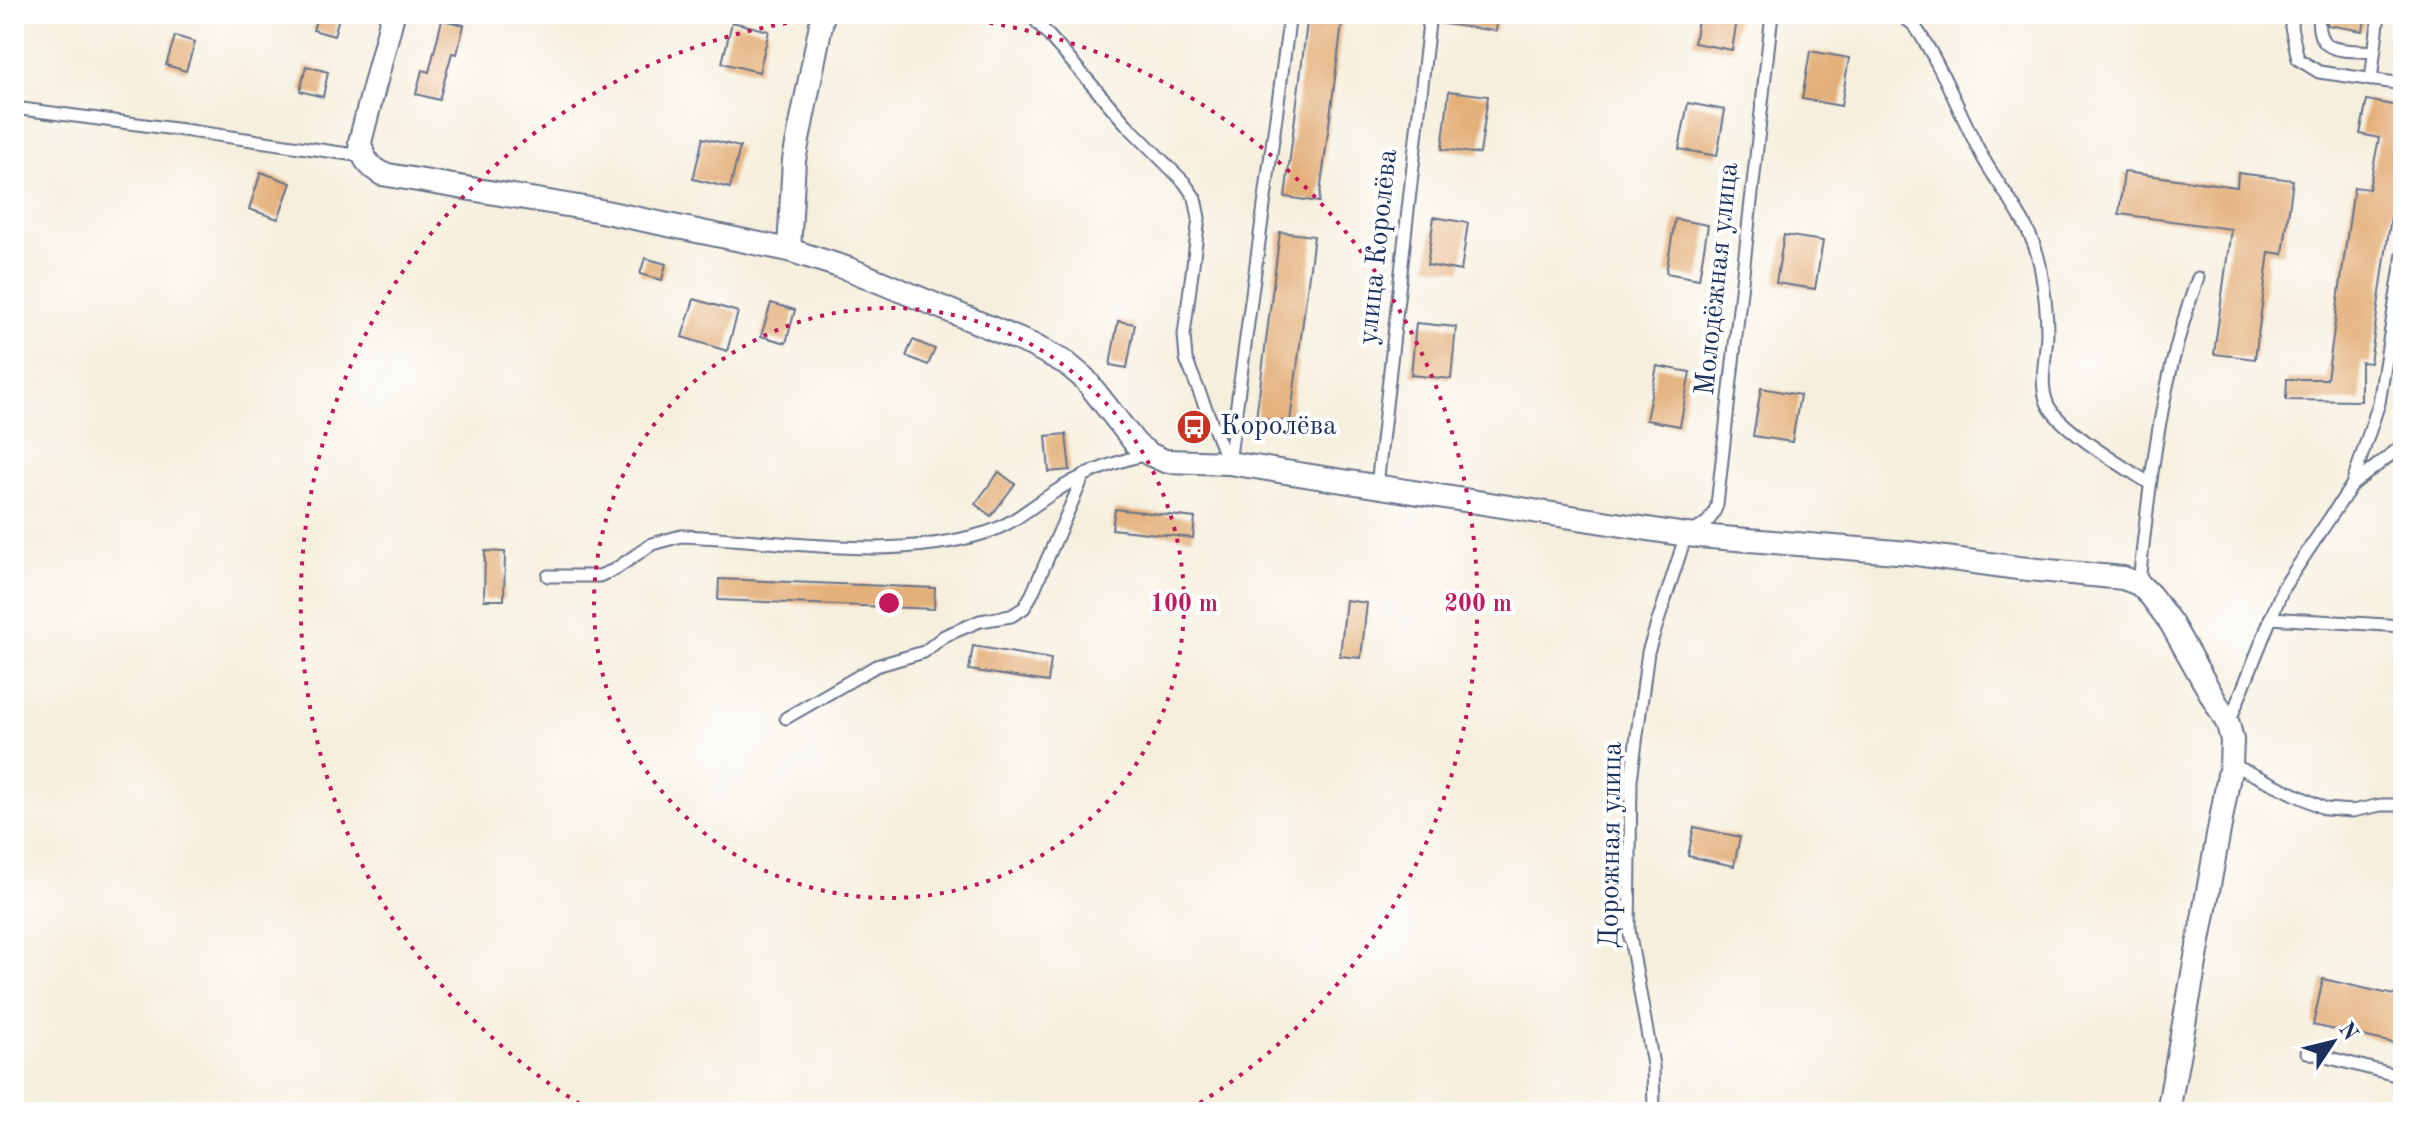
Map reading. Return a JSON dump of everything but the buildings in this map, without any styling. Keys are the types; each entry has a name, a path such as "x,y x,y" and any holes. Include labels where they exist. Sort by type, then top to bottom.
{"street":[{"path":"393,14 360,142 362,156 369,166 394,177 596,210 789,250 849,269 1032,345 1066,363 1085,379 1136,444 1165,461 1229,463 1686,535 1909,553 2018,568 2109,575 2139,584 2171,623 2228,724 2232,740 2231,764 2168,1112"},
{"path":"789,250 794,160 823,14"}],"lane":[{"path":"1030,14 1127,125 1184,182 1195,198 1199,218 1184,335 1186,359 1229,463"},
{"path":"1229,463 1290,14"},
{"name":"улица Королёва","path":"1377,486 1430,14"},
{"name":"Молодёжная улица","path":"1686,535 1707,524 1717,505 1772,14"},
{"path":"1896,14 1913,24 1932,54 1985,161 2030,235 2039,261 2045,296 2047,331 2044,376 2047,403 2062,421 2149,483"},
{"path":"2292,14 2291,27 2298,59 2319,72 2403,84"},
{"path":"2319,14 2318,28 2322,41 2331,48 2374,52"},
{"path":"2371,80 2379,14"},
{"path":"14,108 362,156"},
{"path":"2228,724 2283,588 2352,485 2379,403 2403,254"},
{"path":"2139,584 2149,483 2180,328 2198,278"},
{"path":"2352,485 2403,445"},
{"path":"548,576 599,576 614,570 652,544 681,536 871,549 945,543 988,532 1084,474 1149,454"},
{"path":"786,718 876,666 924,652 944,636 980,621 1011,616 1024,608 1084,474"},
{"name":"Дорожная улица","path":"1654,1112 1653,1065 1629,931 1631,780 1648,652 1686,535"},
{"path":"2270,618 2403,626"},
{"path":"2231,764 2326,809 2352,811 2381,805 2403,805"},
{"path":"2307,1052 2403,1077"}],"place":[{"name":"Королёва","path":"1194,427"}]}
